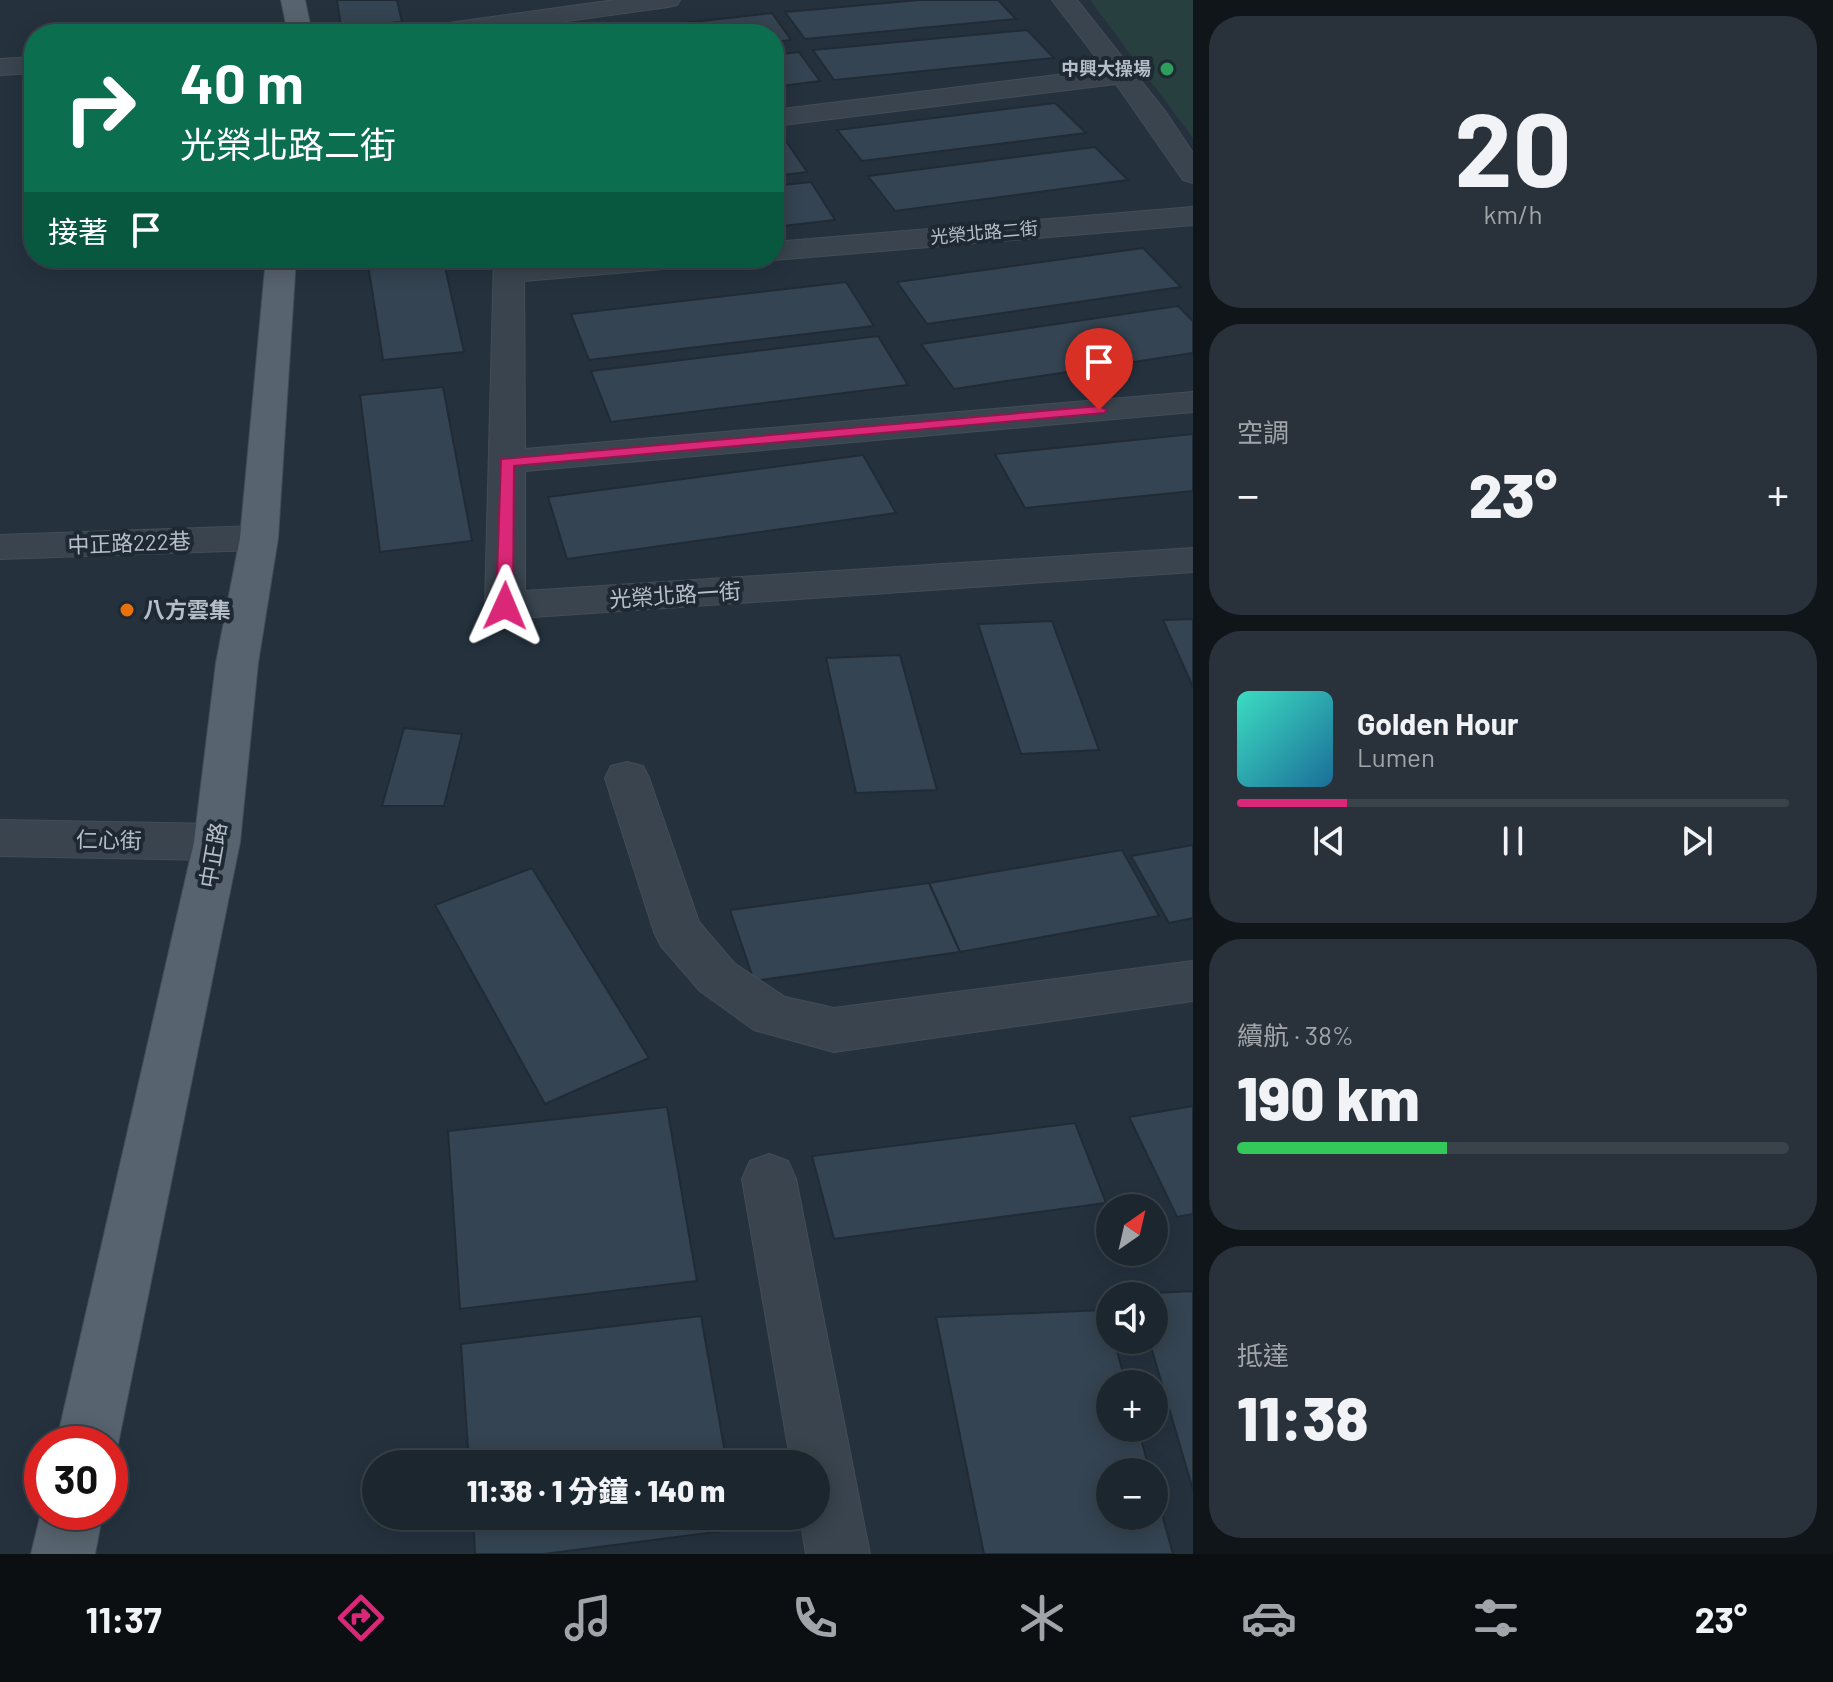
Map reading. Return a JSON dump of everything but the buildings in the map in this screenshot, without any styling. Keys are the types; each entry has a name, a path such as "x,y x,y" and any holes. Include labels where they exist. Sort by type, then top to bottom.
{"main road":[{"path":"293,0 298,24"},
{"name":"中正路","path":"91,1426 217,842 237,663 259,538 280,268"},
{"path":"63,1554 68,1530"}],"street":[{"path":"1064,0 1123,75 1193,174"},
{"path":"492,24 656,1"},
{"path":"0,67 24,66"},
{"path":"784,117 1123,75"},
{"name":"光榮北路二街","path":"784,250 1193,216"},
{"name":"光榮北路一街","path":"509,268 505,606 1193,560"},
{"path":"506,462 1193,402"},
{"name":"中正路222巷","path":"0,547 259,538"},
{"path":"627,778 678,932 717,977 772,1015 834,1030 1193,981"},
{"name":"仁心街","path":"0,838 217,842"},
{"path":"769,1179 838,1554"}],"green space":[{"name":"中興大操場","path":"1090,0 1193,0 1193,138"}],"place":[{"name":"中興大操場","path":"1167,69"},
{"name":"八方雲集","path":"127,610"}],"route":[{"path":"505,606 506,462 1099,410"}]}
